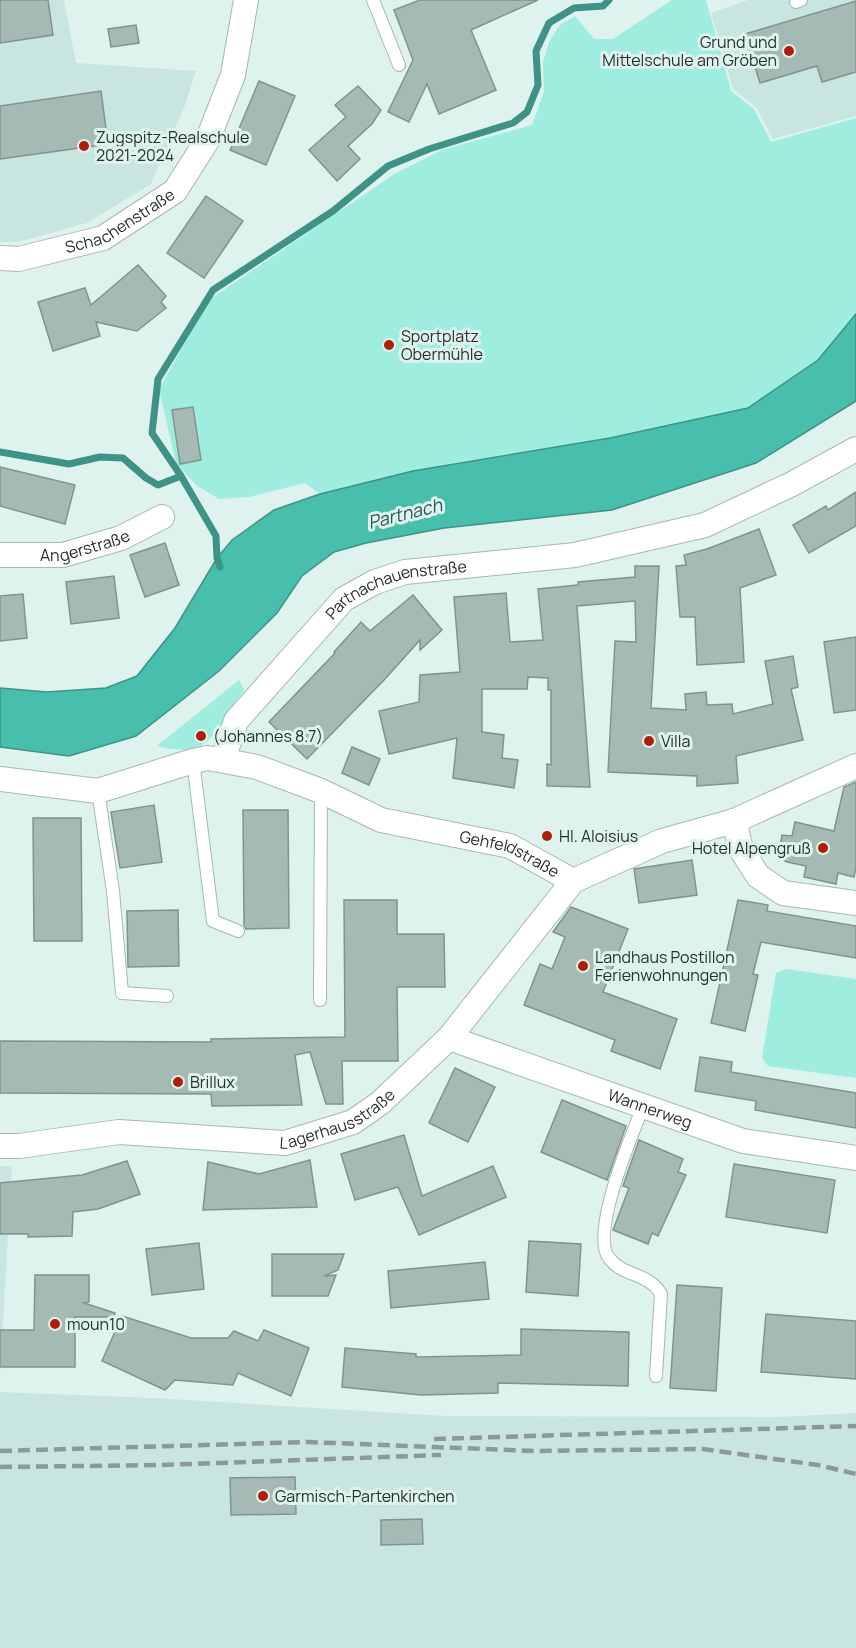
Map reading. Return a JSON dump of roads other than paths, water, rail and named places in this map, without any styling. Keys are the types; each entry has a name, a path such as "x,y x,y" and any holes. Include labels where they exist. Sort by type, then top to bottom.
{"street":[{"name":"Schachenstraße","path":"0,258 19,259 103,238 175,191 208,139 233,75 246,0"},
{"name":"Partnachauenstraße","path":"223,759 236,721 344,599 375,582 405,572 575,555 705,525 792,484 856,449"},
{"name":"Angerstraße","path":"0,555 63,555 121,538 162,518"},
{"path":"0,779 98,791 193,761 208,758 223,759"},
{"name":"Gehfeldstraße","path":"223,759 257,767 321,791 381,820 510,846 573,881 662,841 734,820 856,766"},
{"path":"734,820 741,849 758,876 783,893 856,903"},
{"name":"Lagerhausstraße","path":"0,1146 19,1146 119,1132 285,1143 353,1122 380,1102 449,1038 573,881"},
{"name":"Wannerweg","path":"449,1038 743,1142 856,1158"}],"lane":[{"path":"373,0 399,65"},
{"path":"193,761 213,921 238,931"},
{"path":"98,791 113,891 122,993 167,996"},
{"path":"320,1000 321,791"},
{"path":"643,1107 626,1149 604,1222 603,1239 608,1257 622,1269 656,1285 661,1294 656,1376"}],"water":[{"name":"Partnach","path":"856,314 856,401 756,463 612,510 444,528 366,543 334,552 302,576 277,613 219,671 136,736 69,756 0,747 0,688 47,692 106,688 137,676 175,628 217,558 232,540 274,510 320,494 413,471 610,438 748,408 818,360"}],"waterway":[{"path":"220,567 217,558 216,536 181,476 152,433 158,379 213,290 333,211 388,166 429,149 513,123 527,112 538,85 536,51 549,23 574,8 603,6 609,0"},
{"path":"0,452 69,464 100,457 123,458 158,485 181,476"}],"railway":[{"path":"434,1439 856,1426"},
{"path":"0,1451 308,1442 534,1451 703,1449 818,1465 856,1474"},
{"path":"0,1467 162,1465 441,1455"}],"place":[{"name":"Grund und Mittelschule am Gröben","path":"789,51"},
{"name":"Zugspitz-Realschule 2021-2024","path":"84,146"},
{"name":"Sportplatz Obermühle","path":"389,345"},
{"name":"(Johannes 8.7)","path":"201,736"},
{"name":"Villa","path":"649,741"},
{"name":"Hl. Aloisius","path":"547,836"},
{"name":"Hotel Alpengruß","path":"823,848"},
{"name":"Landhaus Postillon Ferienwohnungen","path":"583,966"},
{"name":"Brillux","path":"178,1082"},
{"name":"moun10","path":"55,1324"},
{"name":"Garmisch-Partenkirchen","path":"263,1496"}]}
